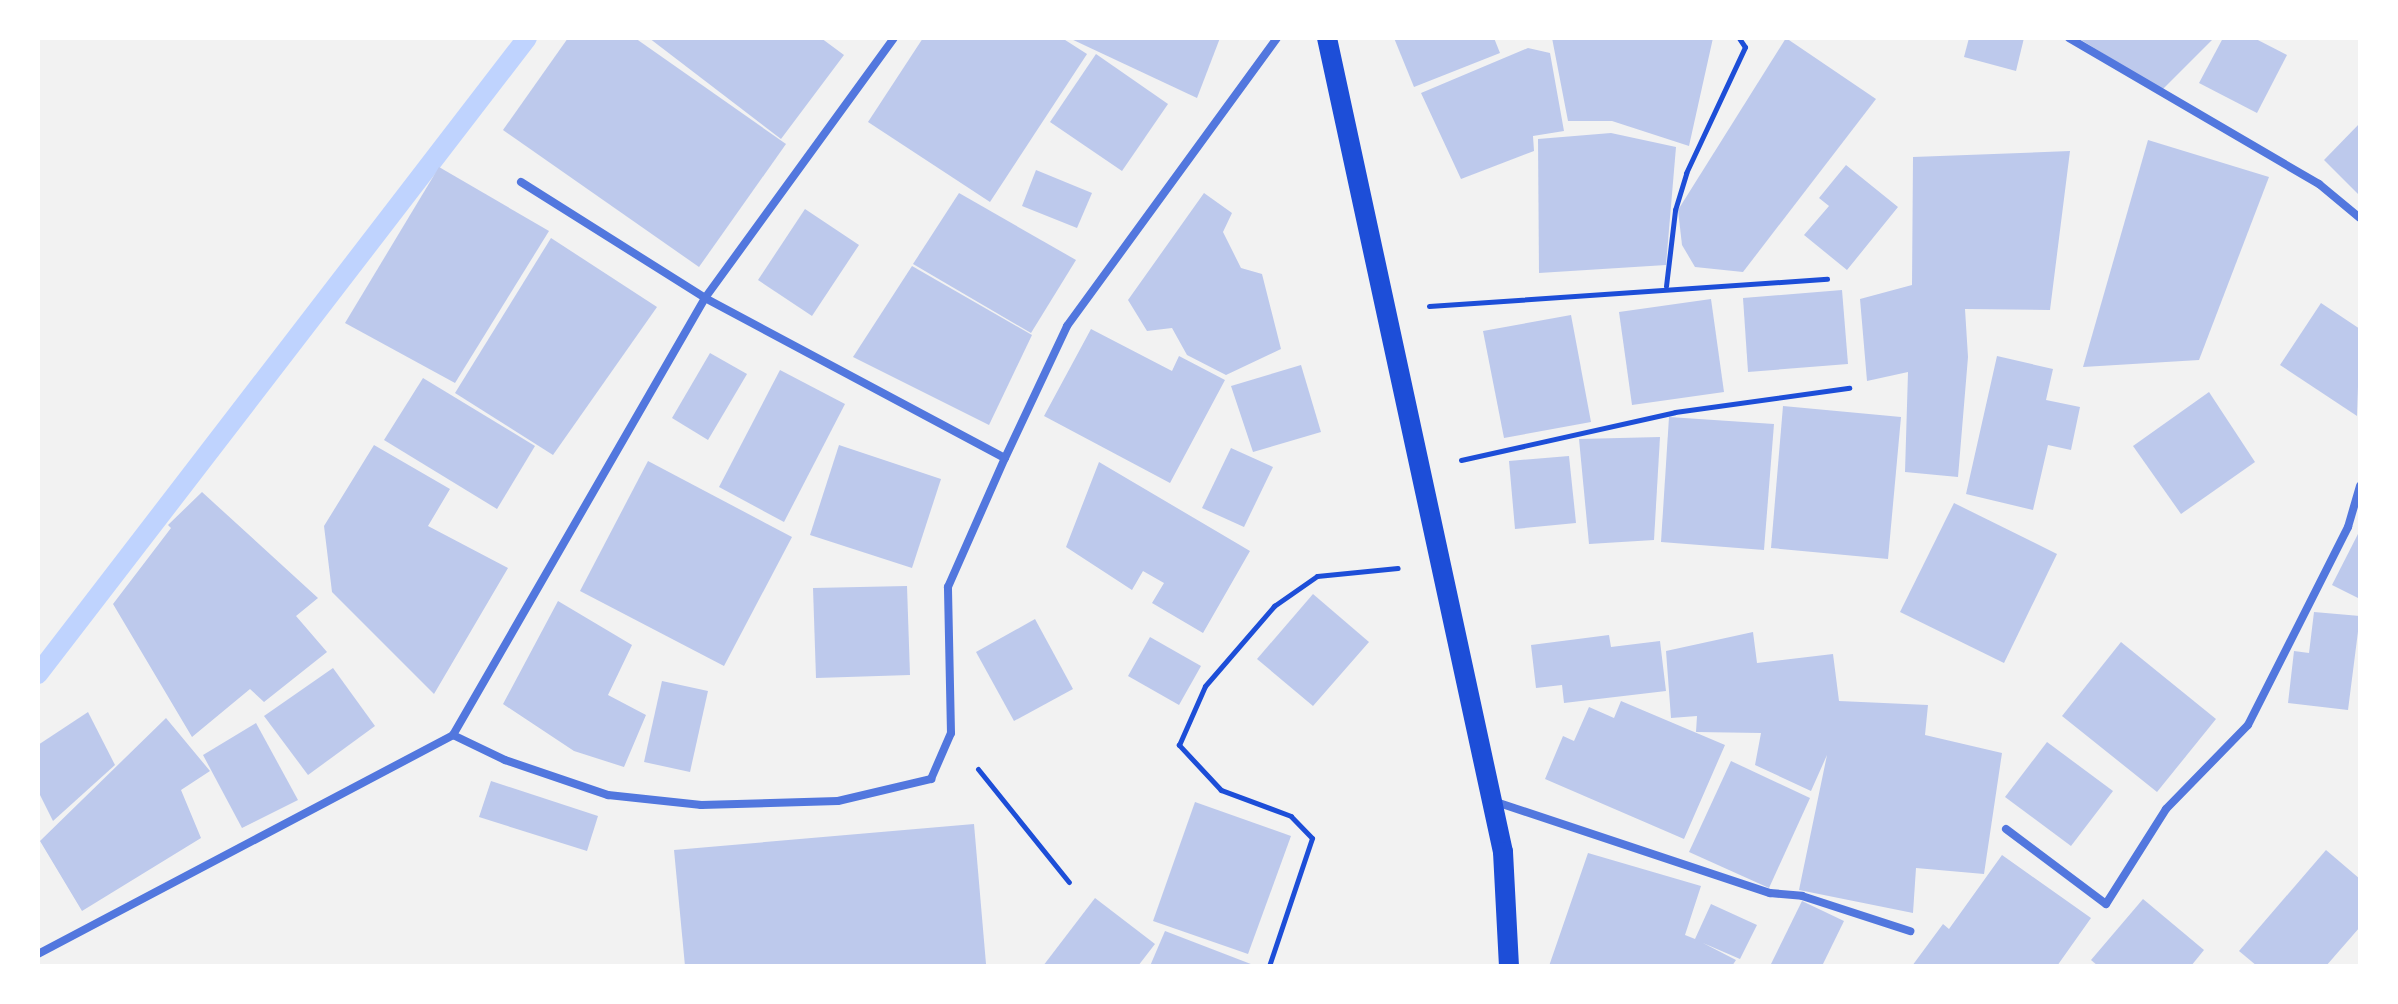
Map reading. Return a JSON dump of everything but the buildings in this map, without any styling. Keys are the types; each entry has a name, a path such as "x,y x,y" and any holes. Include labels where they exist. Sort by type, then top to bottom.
{"main road":[{"path":"1327,38 1423,469 1503,852 1509,966"}],"street":[{"path":"38,954 453,735 705,298 894,38"},
{"path":"453,735 505,760 608,795 701,805 838,801 931,779 951,733 948,587 1005,458 1067,326 1277,38"},
{"path":"2069,38 2319,184 2360,218"},
{"path":"521,182 705,298 1005,458"},
{"path":"2006,829 2106,904 2166,809 2248,725 2348,527 2360,486"},
{"path":"1492,801 1770,893 1802,896 1910,931"}],"path":[{"path":"1666,286 1675,210 1686,173 1745,47 1739,38"},
{"path":"1388,309 1666,286 1827,279"},
{"path":"1423,469 1675,412 1849,388"},
{"path":"1269,966 1312,838 1291,816 1221,790 1179,745 1205,686 1274,606 1317,576 1442,564"},
{"path":"951,733 1069,882"}],"waterway":[{"path":"38,674 527,38"}]}
